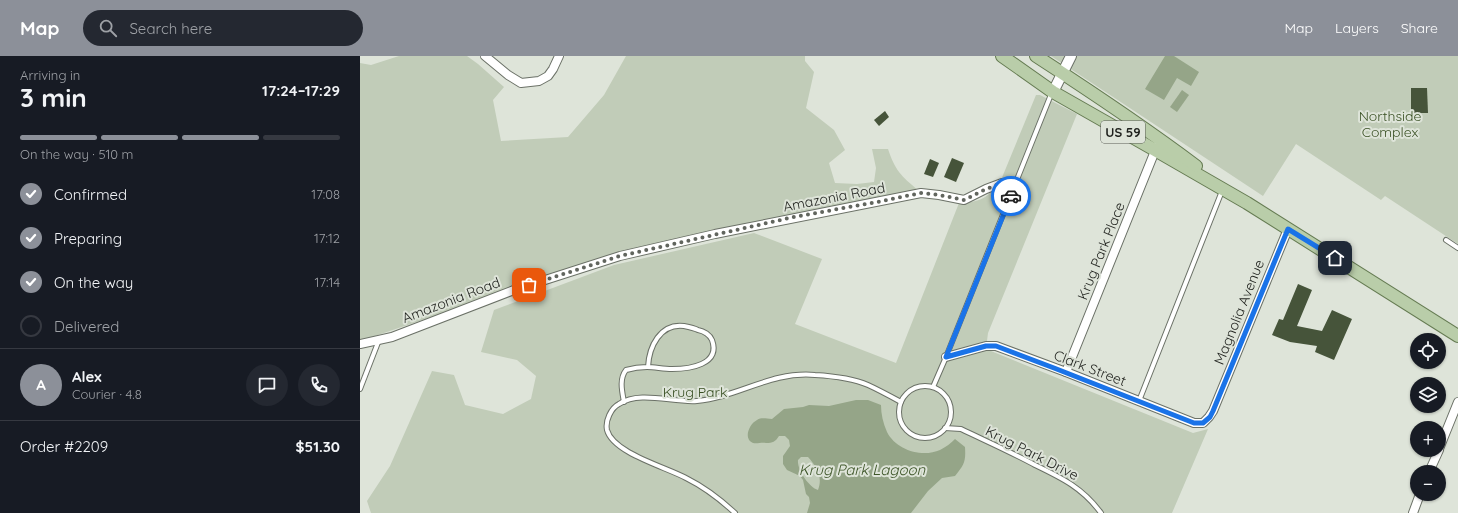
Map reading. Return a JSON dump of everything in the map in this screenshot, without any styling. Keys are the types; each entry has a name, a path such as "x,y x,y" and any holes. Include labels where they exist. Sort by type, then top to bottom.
{"main road":[{"name":"US 59","path":"1002,56 1053,92 1158,144 1247,204"},
{"name":"US 59","path":"1036,56 1062,73 1223,190 1458,336"}],"street":[{"path":"486,56 508,75 521,83 539,81 548,76 559,56"},
{"path":"1053,92 1071,56"},
{"name":"Krug Park Place","path":"1066,372 1158,144"},
{"name":"Amazonia Road","path":"360,344 392,337 514,290 620,256 715,234 921,193 964,200 1002,183 1015,186"},
{"name":"Magnolia Avenue","path":"1215,406 1288,229"},
{"name":"Clark Street","path":"946,357 986,346 996,346 1194,423 1203,423 1210,417 1215,406"},
{"path":"1446,435 1455,417 1458,402"},
{"path":"1417,501 1413,511 1423,513"}],"lane":[{"path":"933,387 1053,92"},
{"path":"1139,401 1223,190"},
{"path":"1446,240 1458,248"},
{"path":"624,402 621,387 622,375 626,370 648,367 670,369 690,368 706,362 713,355 715,347 712,338 703,331 682,326 670,328 660,334 650,352 648,367"},
{"path":"360,389 379,340"},
{"path":"735,513 721,500 704,488 686,478 633,455 620,447 612,439 607,429 609,414 619,404 635,398 657,398 681,401 711,399 774,378 803,375 845,379 867,385 901,402"},
{"path":"924,386 933,387 942,392 948,400 951,409 950,419 945,428 933,437 918,437 911,434 901,423 899,409 901,402 906,394 914,388 924,386"},
{"name":"Krug Park Drive","path":"945,428 961,429 1060,477 1082,492 1092,501 1101,513"}],"green space":[{"path":"399,56 467,56 478,64 504,87 493,100 501,141 568,137 604,95 626,56 805,56 805,61 814,72 806,108 834,130 845,150 829,163 835,183 857,184 874,182 876,168 872,149 888,149 899,172 918,190 615,255 360,341 360,63 371,65"},
{"name":"Northside Complex","path":"1051,56 1458,56 1458,244 1385,196 1381,200 1296,144 1263,196"},
{"name":"Krug Park","path":"1036,95 1040,95 1077,114 988,333 986,349 1193,433 1208,429 1172,513 371,513 367,501 390,466 432,371 454,375 465,405 503,414 531,399 536,376 517,360 481,352 494,310 614,265 754,233 822,259 795,324 896,363 959,203 972,202 983,198 997,186 1001,180"}],"water":[{"path":"1165,56 1174,56 1199,72 1191,86 1177,78 1164,100 1145,89"},
{"path":"1182,90 1189,95 1177,112 1170,107"},
{"name":"Krug Park Lagoon","path":"856,400 868,400 881,405 882,418 887,432 897,444 910,451 925,453 940,450 955,439 965,447 964,463 955,476 942,478 928,491 911,513 807,513 810,503 809,497 806,494 803,480 800,476 787,470 783,464 783,456 790,446 789,440 785,436 779,436 772,442 753,443 748,438 748,432 757,420 762,418 772,419 784,409 809,405 829,406","holes":["801,457 808,457 818,472 820,481 818,490 807,482 799,468 798,460"]}],"building":[{"path":"1411,88 1427,88 1428,113 1411,113"},
{"path":"885,111 889,117 879,126 874,120"},
{"path":"952,158 964,163 956,182 944,177"},
{"path":"930,159 939,163 933,177 924,174"},
{"path":"1298,284 1312,290 1297,326 1322,331 1332,310 1352,319 1334,360 1315,352 1317,346 1290,342 1272,335 1279,319 1283,320"}],"way so far":[{"path":"529,285 633,252 794,217 921,193 964,200 1002,183 1015,186 1011,196"}],"route":[{"path":"1011,196 946,357 986,346 996,346 1194,423 1203,423 1210,417 1213,411 1288,229 1335,258"}]}
